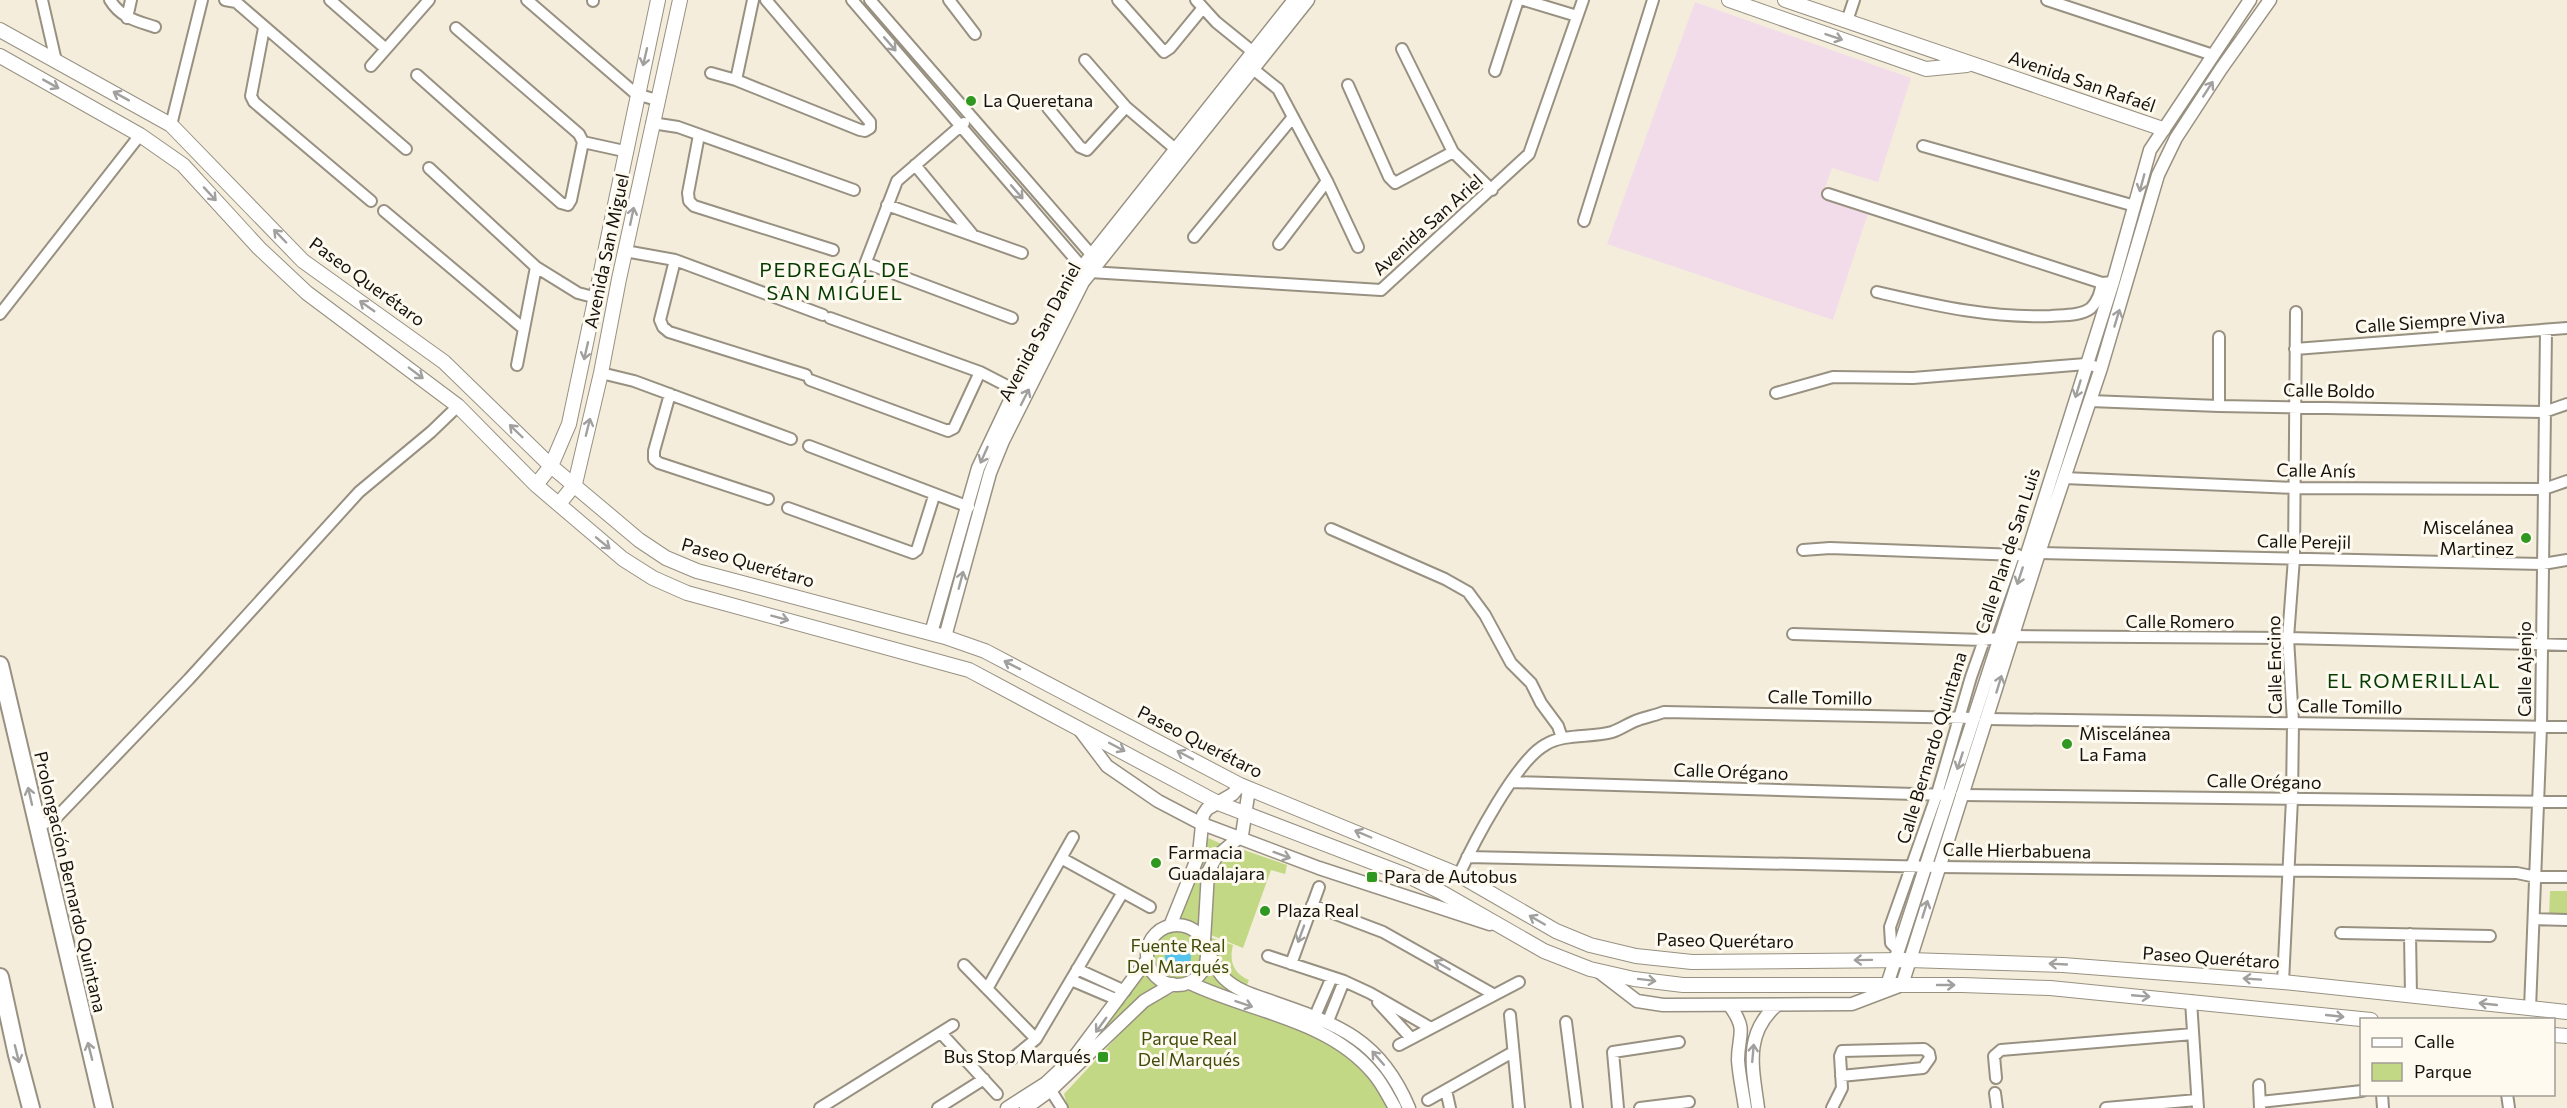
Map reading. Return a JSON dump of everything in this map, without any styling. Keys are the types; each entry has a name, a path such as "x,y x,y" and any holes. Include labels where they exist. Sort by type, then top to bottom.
{"main road":[{"name":"Avenida San Miguel","path":"536,485 551,466 569,424 597,298 624,151 658,0"},
{"name":"Avenida San Miguel","path":"559,504 575,484 601,374 652,123 680,0"},
{"name":"Avenida San Rafaél","path":"1729,0 1926,69 1975,64"},
{"name":"Avenida San Rafaél","path":"1785,0 2163,129"},
{"name":"Paseo Querétaro","path":"0,30 171,125 303,261 444,362 551,466 639,540 666,558 697,571 938,635 984,651 1245,787 1459,875 1556,931 1590,945 1636,956 1692,962 1895,954 1909,960 2063,965 2283,982 2567,1012"},
{"path":"0,56 140,135 183,165 259,248 307,293 458,406 536,485 623,559 652,578 687,593 969,670 1218,803 1406,875 1441,892 1544,951 1597,970 1634,979 1683,985 2050,988 2360,1019"},
{"name":"Prolongación Bernardo Quintana","path":"0,665 104,1108"},
{"path":"0,976 31,1108"}],"street":[{"path":"42,0 56,61"},
{"path":"111,0 116,10 127,18 155,27"},
{"path":"127,18 131,0"},
{"path":"171,125 202,0"},
{"path":"225,0 236,2 406,150"},
{"path":"330,0 386,50"},
{"path":"371,66 428,0"},
{"path":"527,0 636,94 657,100"},
{"path":"736,80 753,0"},
{"path":"711,73 736,80 860,130 866,131 870,128 870,122 766,0"},
{"path":"852,0 960,126 1092,266"},
{"path":"870,0 970,117 1092,266"},
{"path":"949,0 975,34"},
{"path":"1118,0 1164,52 1170,48 1199,4 1257,55"},
{"name":"Avenida San Daniel","path":"938,635 988,480 998,438 1015,390 1092,266 1249,66 1294,0"},
{"name":"Avenida San Daniel","path":"1257,55 1308,0"},
{"path":"1495,71 1518,0"},
{"path":"1524,0 1577,16"},
{"name":"Avenida San Ariel","path":"1092,266 1381,290 1529,154 1582,0"},
{"path":"1584,221 1653,0"},
{"path":"1779,17 1785,0"},
{"path":"1847,21 1854,0"},
{"path":"2047,0 2214,55"},
{"name":"Calle Plan de San Luis","path":"1902,985 1949,795 2013,636 2033,553 2107,282 2135,206 2150,150 2250,0"},
{"name":"Calle Plan de San Luis","path":"1981,718 2000,638 2064,478 2101,368 2158,174 2176,138 2270,0"},
{"path":"264,27 251,96 254,102 371,201"},
{"path":"417,75 561,203 568,205 583,142 579,134 456,28"},
{"path":"1402,49 1453,152 1492,190"},
{"path":"1085,60 1126,107 1180,153"},
{"path":"1249,66 1278,89 1328,181 1358,247"},
{"path":"1348,85 1389,177 1395,183 1453,152"},
{"path":"1048,108 1080,147 1087,150 1126,107"},
{"path":"857,285 897,181 970,117"},
{"path":"1194,237 1293,117"},
{"path":"652,123 678,127 854,190"},
{"name":"Avenida San Rafaél","path":"2163,129 2176,138"},
{"path":"0,314 140,135"},
{"path":"699,135 687,193 689,201 694,206 833,250"},
{"path":"583,142 624,151"},
{"path":"1923,146 2135,206"},
{"path":"915,165 974,236"},
{"path":"429,168 536,267 578,293 597,298"},
{"path":"1279,244 1328,181"},
{"path":"1828,194 2107,282 2090,309 2071,315 2024,317 1968,312 1877,292"},
{"path":"887,205 1022,253"},
{"path":"384,211 524,329"},
{"path":"625,251 675,260 980,372 1015,390"},
{"path":"675,260 660,320 669,332 808,377 948,431 954,428 980,372"},
{"path":"866,263 1012,318"},
{"name":"Avenida San Daniel","path":"938,635 978,468 998,438 1092,266"},
{"path":"518,365 536,267"},
{"name":"Calle Encino","path":"2283,982 2292,799 2293,722 2288,638 2294,558 2296,312"},
{"name":"Calle Siempre Viva","path":"2295,349 2567,328"},
{"name":"Calle Ajenjo","path":"2530,1009 2541,727 2546,330"},
{"path":"2219,337 2219,406"},
{"path":"1776,393 1833,377 1913,378 2086,364 2101,368"},
{"path":"601,374 634,381 791,439"},
{"path":"670,394 654,451 654,459 659,463 768,499"},
{"name":"Calle Boldo","path":"2090,401 2219,406 2544,412 2567,404"},
{"path":"37,826 54,820 189,679 359,492 431,432 458,406"},
{"path":"809,446 969,507"},
{"name":"Calle Anís","path":"2064,478 2295,488 2544,489 2567,481"},
{"path":"788,508 913,553 917,549 934,495"},
{"path":"1331,530 1445,579 1468,592 1485,615 1511,663 1531,683 1541,703 1558,726 1562,738 1547,743 1533,752 1512,782 1467,857 1459,875"},
{"name":"Calle Perejil","path":"1803,550 1830,548 2014,555 2033,553 2543,564 2567,560"},
{"name":"Calle Bernardo Quintana","path":"1895,954 1889,935 1912,866 1949,795 1959,716 1983,640 2014,555"},
{"name":"Calle Romero","path":"1793,634 1983,640 2013,636 2288,638 2567,645"},
{"name":"Calle Tomillo","path":"1562,738 1586,737 1614,731 1637,720 1664,712 2567,727"},
{"path":"1077,726 1107,766 1158,801 1200,823 1330,872 1503,928"},
{"name":"Calle Orégano","path":"1512,782 1949,795 2567,802"},
{"path":"1170,926 1199,854 1200,823 1207,809 1245,787"},
{"path":"1190,983 1200,975 1206,963 1209,872 1216,857 1227,845 1239,839 1244,830 1245,787"},
{"path":"987,989 1073,837"},
{"name":"Calle Hierbabuena","path":"1467,857 2288,872 2517,873 2536,877 2567,877"},
{"path":"1061,858 1150,907"},
{"name":"Calle Plan de San Luis","path":"1887,985 1895,954 1932,866"},
{"path":"1291,964 1319,887"},
{"path":"1013,1058 1036,1039 1123,892"},
{"path":"1312,905 1383,932 1493,994"},
{"path":"2535,919 2567,921"},
{"path":"1395,1108 1375,1074 1359,1058 1322,1033 1215,995 1190,983 1173,984 1162,981 1154,975 1148,960 1149,946 1157,933 1170,926 1190,928 1206,946 1223,977 1243,991 1328,1021 1364,1043 1381,1060 1409,1108"},
{"path":"2341,933 2490,936"},
{"path":"2410,934 2411,996"},
{"path":"1268,956 1344,981 1370,993 1431,1028"},
{"path":"1007,1108 1049,1087 1148,960"},
{"path":"964,965 1036,1039"},
{"path":"1077,969 1122,996"},
{"path":"1597,970 1637,1001 1663,1005 1852,1004 1902,985"},
{"path":"1315,1016 1332,977"},
{"path":"1071,980 1122,996"},
{"path":"1328,1021 1344,981"},
{"path":"1399,1045 1519,982"},
{"path":"1026,1108 1144,1001 1173,984"},
{"path":"1370,993 1411,1038"},
{"path":"2106,1108 2198,1104 2191,1001"},
{"path":"1758,1108 1752,1067 1754,1039 1764,1016 1777,1005"},
{"path":"1730,1006 1738,1017 1742,1031 1738,1060 1745,1108"},
{"path":"1510,1015 1519,1108"},
{"path":"1566,1022 1577,1108"},
{"path":"820,1108 953,1025"},
{"path":"940,1033 997,1094"},
{"path":"1996,1078 1994,1056 2001,1050 2193,1034"},
{"path":"2567,1036 2567,1041"},
{"path":"1618,1108 1613,1052 1679,1042"},
{"path":"1832,1108 1840,1094 1842,1051 1924,1049 1929,1053 1930,1058 1923,1068 1841,1077"},
{"path":"1428,1100 1513,1052"},
{"path":"938,1108 984,1079"},
{"path":"2259,1085 2260,1105 2360,1091"},
{"path":"1049,1087 1062,1108"},
{"path":"1446,1090 1450,1108"},
{"path":"1995,1093 1997,1108"},
{"path":"1640,1108 1689,1102"}],"shaded area":[{"path":"1695,2 1911,78 1878,182 1832,168 1822,197 1868,213 1833,320 1607,244"}],"green space":[{"path":"1206,837 1224,845 1215,855 1201,932 1189,924 1173,923"},
{"path":"1238,848 1287,865 1285,874 1271,870 1243,948 1206,933 1209,872 1230,850"},
{"path":"2550,891 2567,891 2567,917 2549,916"},
{"name":"Fuente Real Del Marqués","path":"1178,930 1192,934 1200,942 1204,956 1200,970 1192,978 1178,982 1164,978 1156,970 1152,956 1156,942 1164,934"},
{"path":"1206,936 1233,945 1234,966 1239,974 1249,980 1244,991 1219,967"},
{"path":"1208,955 1221,977 1327,1023 1362,1044 1408,1108 1397,1108 1360,1057 1193,983 1204,971"},
{"path":"1145,969 1148,976 1159,986 1087,1048"},
{"name":"Parque Real Del Marqués","path":"1182,989 1275,1016 1300,1025 1344,1047 1364,1064 1394,1108 1068,1108 1064,1094 1147,1005"}],"water":[{"path":"1178,944 1187,948 1191,957 1187,966 1178,970 1169,966 1165,957 1169,948"}],"place":[{"name":"La Queretana","path":"971,101"},
{"name":"Miscelánea Martinez","path":"2526,538"},
{"name":"Miscelánea La Fama","path":"2067,744"},
{"name":"Farmacia Guadalajara","path":"1156,863"},
{"name":"Para de Autobus","path":"1372,877"},
{"name":"Plaza Real","path":"1265,911"},
{"name":"Bus Stop Marqués","path":"1103,1057"}],"district":[{"name":"PEDREGAL DE SAN MIGUEL","path":"835,282"},
{"name":"EL ROMERILLAL","path":"2414,681"}]}
